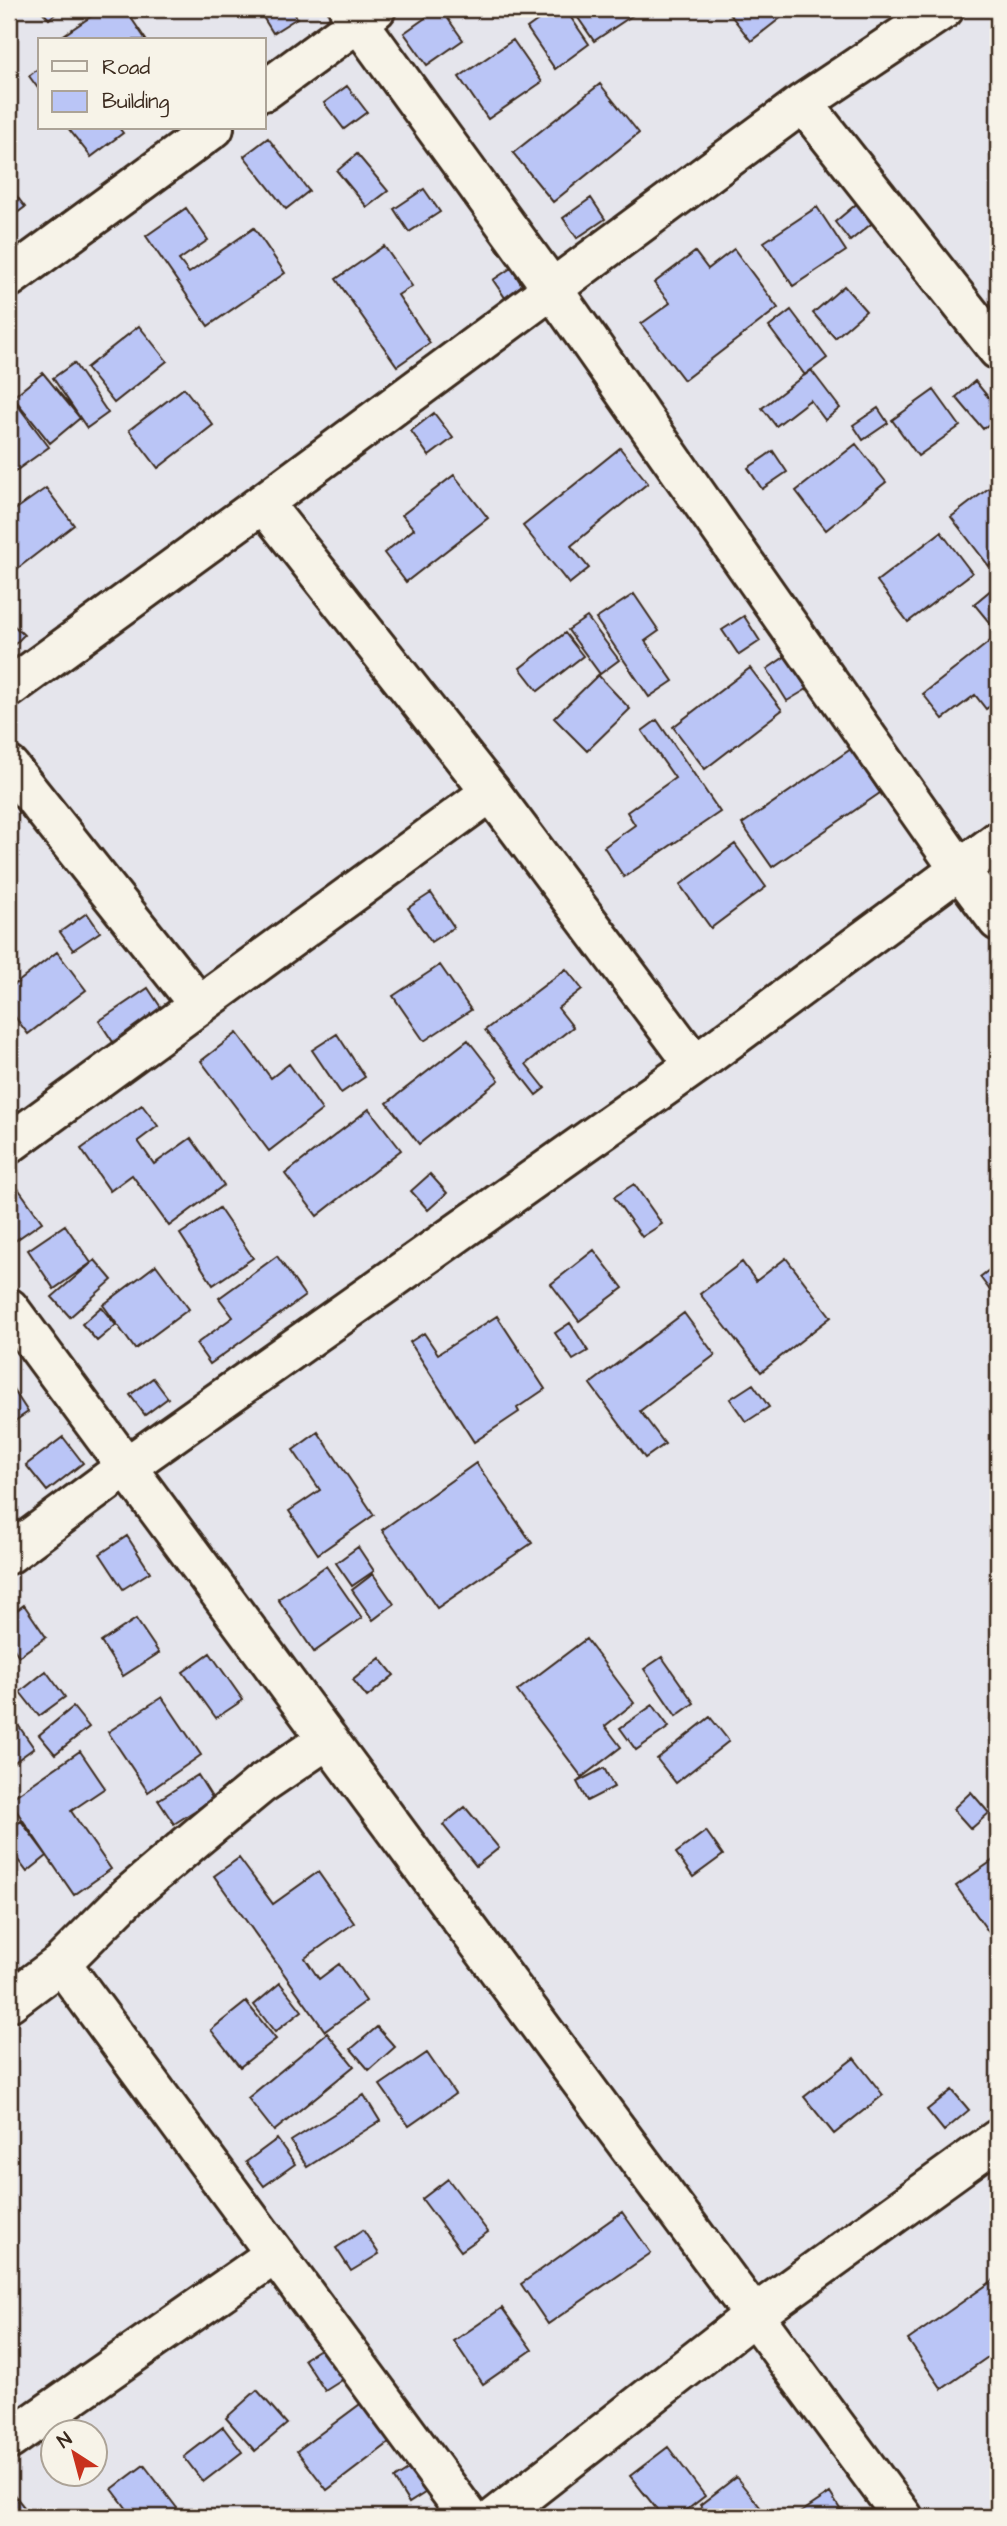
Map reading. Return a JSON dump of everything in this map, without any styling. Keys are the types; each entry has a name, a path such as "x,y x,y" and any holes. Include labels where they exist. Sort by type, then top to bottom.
{"street":[{"path":"9,688 803,103 944,9"},
{"path":"266,89 361,13 551,288 998,921"},
{"path":"803,103 998,351"},
{"path":"9,278 211,130"},
{"path":"263,503 491,792 695,1065"},
{"path":"9,766 199,1005"},
{"path":"9,1144 491,792"},
{"path":"9,1555 126,1467 695,1065 998,841"},
{"path":"9,1308 903,2517"},
{"path":"9,2002 61,1963 128,1896 260,1785 328,1739"},
{"path":"61,1963 469,2517"},
{"path":"496,2517 754,2315 998,2139"},
{"path":"9,2440 274,2255"}],"building":[{"path":"40,9 61,9 49,19"},
{"path":"102,9 125,9 145,38 59,38"},
{"path":"258,9 292,9 297,18 273,33"},
{"path":"441,9 463,40 427,65 404,33"},
{"path":"541,9 565,9 589,44 555,69 527,28 545,15"},
{"path":"572,9 642,9 594,41"},
{"path":"726,9 792,9 751,41"},
{"path":"513,40 542,82 488,119 459,77"},
{"path":"38,69 38,88 29,76"},
{"path":"600,84 639,133 553,202 513,153"},
{"path":"347,86 367,112 344,129 324,103"},
{"path":"70,130 121,130 123,133 91,157"},
{"path":"9,134 18,146 9,152"},
{"path":"268,138 309,191 286,209 244,156"},
{"path":"357,154 388,191 367,207 337,171"},
{"path":"9,186 25,207 9,219"},
{"path":"424,189 440,212 409,232 394,209"},
{"path":"591,198 605,219 577,238 563,218"},
{"path":"860,201 876,220 850,241 835,222"},
{"path":"817,207 846,251 793,286 764,242"},
{"path":"186,208 208,240 179,260 189,273 254,228 285,273 208,326 146,236"},
{"path":"384,246 412,286 398,295 430,343 397,366 336,279"},
{"path":"734,249 778,308 684,380 641,324 670,303 654,283 695,252 708,269"},
{"path":"511,268 527,293 510,305 493,280"},
{"path":"844,286 866,311 835,338 813,313"},
{"path":"791,310 827,358 805,375 769,327"},
{"path":"139,326 167,361 114,403 86,368"},
{"path":"74,363 108,413 87,428 53,378"},
{"path":"811,370 840,408 825,420 810,400 776,426 762,408"},
{"path":"43,373 80,418 50,443 13,397"},
{"path":"975,381 998,409 998,416 983,429 956,397"},
{"path":"184,388 213,425 158,468 129,430"},
{"path":"934,390 960,426 918,456 892,420"},
{"path":"9,394 49,447 10,475 9,473"},
{"path":"878,408 888,423 863,440 853,425"},
{"path":"434,413 453,438 429,456 411,431"},
{"path":"856,444 886,482 826,530 796,491"},
{"path":"620,448 648,483 571,546 589,568 569,584 523,526"},
{"path":"773,451 787,472 762,489 748,468"},
{"path":"454,475 488,518 406,582 384,553 414,529 402,515"},
{"path":"998,481 998,559 989,566 951,517"},
{"path":"46,488 74,525 9,575 9,514"},
{"path":"941,532 972,573 908,622 877,581"},
{"path":"998,584 998,623 993,627 974,604"},
{"path":"634,594 659,631 645,641 673,681 649,697 596,619"},
{"path":"744,616 760,641 739,655 722,630"},
{"path":"587,617 619,660 600,674 568,630"},
{"path":"9,621 24,635 9,650"},
{"path":"565,633 583,656 538,691 520,668"},
{"path":"998,635 998,700 986,709 975,695 943,719 923,694"},
{"path":"786,656 807,689 787,701 767,669"},
{"path":"750,668 782,710 705,769 673,727"},
{"path":"598,675 630,709 587,751 554,718"},
{"path":"657,720 720,812 624,877 604,847 635,825 627,812 675,778 642,731"},
{"path":"851,749 880,793 772,867 742,824"},
{"path":"735,844 766,887 711,928 680,885"},
{"path":"431,893 454,927 431,942 408,908"},
{"path":"87,913 100,932 73,950 60,932"},
{"path":"57,952 86,990 28,1034 9,1009 9,989"},
{"path":"440,965 471,1010 424,1041 393,996"},
{"path":"566,969 582,989 558,1008 573,1027 526,1064 545,1088 536,1095 485,1030"},
{"path":"148,988 164,1012 115,1045 99,1021"},
{"path":"237,1033 271,1078 289,1064 322,1110 269,1151 201,1061"},
{"path":"337,1034 365,1077 341,1093 312,1050"},
{"path":"468,1040 499,1080 419,1144 387,1103"},
{"path":"142,1105 158,1126 138,1141 154,1164 191,1138 224,1185 169,1226 132,1175 110,1191 81,1149"},
{"path":"369,1109 401,1150 317,1216 285,1174"},
{"path":"430,1174 447,1193 428,1210 411,1191"},
{"path":"9,1178 42,1222 9,1245"},
{"path":"634,1184 662,1224 642,1237 614,1197"},
{"path":"219,1208 253,1258 213,1285 180,1234"},
{"path":"65,1225 91,1263 54,1289 28,1250"},
{"path":"594,1250 623,1288 579,1321 551,1284"},
{"path":"277,1256 305,1296 210,1364 196,1344 233,1317 219,1298"},
{"path":"786,1258 831,1317 761,1372 700,1294 742,1262 756,1281"},
{"path":"95,1260 112,1280 70,1317 52,1297"},
{"path":"998,1263 998,1301 980,1277"},
{"path":"156,1265 189,1309 135,1349 103,1305"},
{"path":"101,1307 116,1325 97,1341 82,1324"},
{"path":"684,1313 715,1355 640,1411 665,1444 645,1458 590,1384"},
{"path":"497,1316 545,1389 517,1408 519,1412 474,1442 410,1342 424,1333 438,1354"},
{"path":"570,1323 588,1351 573,1360 555,1333"},
{"path":"153,1378 168,1398 145,1415 130,1395"},
{"path":"9,1383 28,1412 9,1425"},
{"path":"753,1384 769,1407 746,1422 730,1399"},
{"path":"318,1432 374,1515 318,1554 289,1511 320,1490 293,1450"},
{"path":"63,1437 83,1463 47,1491 26,1465"},
{"path":"476,1463 532,1543 437,1608 382,1530"},
{"path":"127,1536 150,1572 123,1589 100,1554"},
{"path":"358,1547 374,1571 352,1586 336,1563"},
{"path":"326,1566 362,1618 314,1652 278,1599"},
{"path":"373,1574 394,1604 373,1620 352,1590"},
{"path":"24,1605 46,1637 19,1656 9,1642 9,1616"},
{"path":"136,1619 159,1653 123,1676 101,1642"},
{"path":"586,1639 634,1703 605,1726 621,1747 582,1777 517,1691"},
{"path":"210,1653 243,1700 216,1718 183,1672"},
{"path":"662,1657 694,1703 676,1716 644,1669"},
{"path":"380,1658 394,1675 367,1697 353,1680"},
{"path":"46,1671 65,1697 39,1716 20,1692"},
{"path":"162,1697 201,1755 148,1792 108,1732"},
{"path":"653,1705 669,1727 636,1750 620,1728"},
{"path":"73,1707 89,1727 55,1754 39,1735"},
{"path":"9,1712 34,1748 9,1766"},
{"path":"710,1717 729,1741 676,1783 657,1759"},
{"path":"80,1751 105,1788 71,1811 111,1869 74,1895 9,1800"},
{"path":"604,1768 614,1787 587,1801 577,1782"},
{"path":"198,1775 213,1799 174,1824 158,1800"},
{"path":"971,1792 989,1813 971,1829 953,1809"},
{"path":"465,1807 499,1848 476,1866 443,1825"},
{"path":"21,1821 47,1856 27,1872 9,1848 9,1830"},
{"path":"706,1831 723,1855 693,1877 676,1853"},
{"path":"998,1857 998,1928 990,1934 956,1886"},
{"path":"239,1858 273,1904 318,1872 354,1923 305,1958 319,1979 339,1964 366,2001 325,2031 214,1876"},
{"path":"280,1983 302,2011 275,2032 254,2005"},
{"path":"246,2002 276,2039 240,2067 211,2030"},
{"path":"377,2027 395,2047 369,2070 351,2049"},
{"path":"327,2033 354,2066 274,2131 248,2098"},
{"path":"427,2053 455,2094 409,2126 380,2085"},
{"path":"854,2058 883,2095 834,2134 804,2097"},
{"path":"952,2090 969,2110 944,2131 927,2110"},
{"path":"364,2095 380,2121 307,2167 291,2141"},
{"path":"277,2139 295,2164 264,2186 246,2162"},
{"path":"448,2179 488,2232 461,2251 422,2199"},
{"path":"622,2212 651,2253 548,2324 521,2284"},
{"path":"363,2230 379,2254 351,2271 336,2248"},
{"path":"998,2277 998,2350 942,2389 908,2340"},
{"path":"502,2308 532,2350 483,2384 454,2341"},
{"path":"326,2345 347,2377 325,2391 304,2359"},
{"path":"257,2390 287,2424 255,2451 226,2418"},
{"path":"367,2399 397,2437 327,2490 297,2451"},
{"path":"223,2427 242,2452 203,2482 184,2457"},
{"path":"668,2447 705,2496 678,2517 663,2517 630,2476"},
{"path":"144,2465 183,2516 133,2517 112,2489"},
{"path":"416,2465 431,2489 409,2503 394,2479"},
{"path":"736,2477 768,2517 710,2517 700,2505"},
{"path":"11,2491 32,2517 9,2517"},
{"path":"830,2493 845,2517 794,2517"}]}
